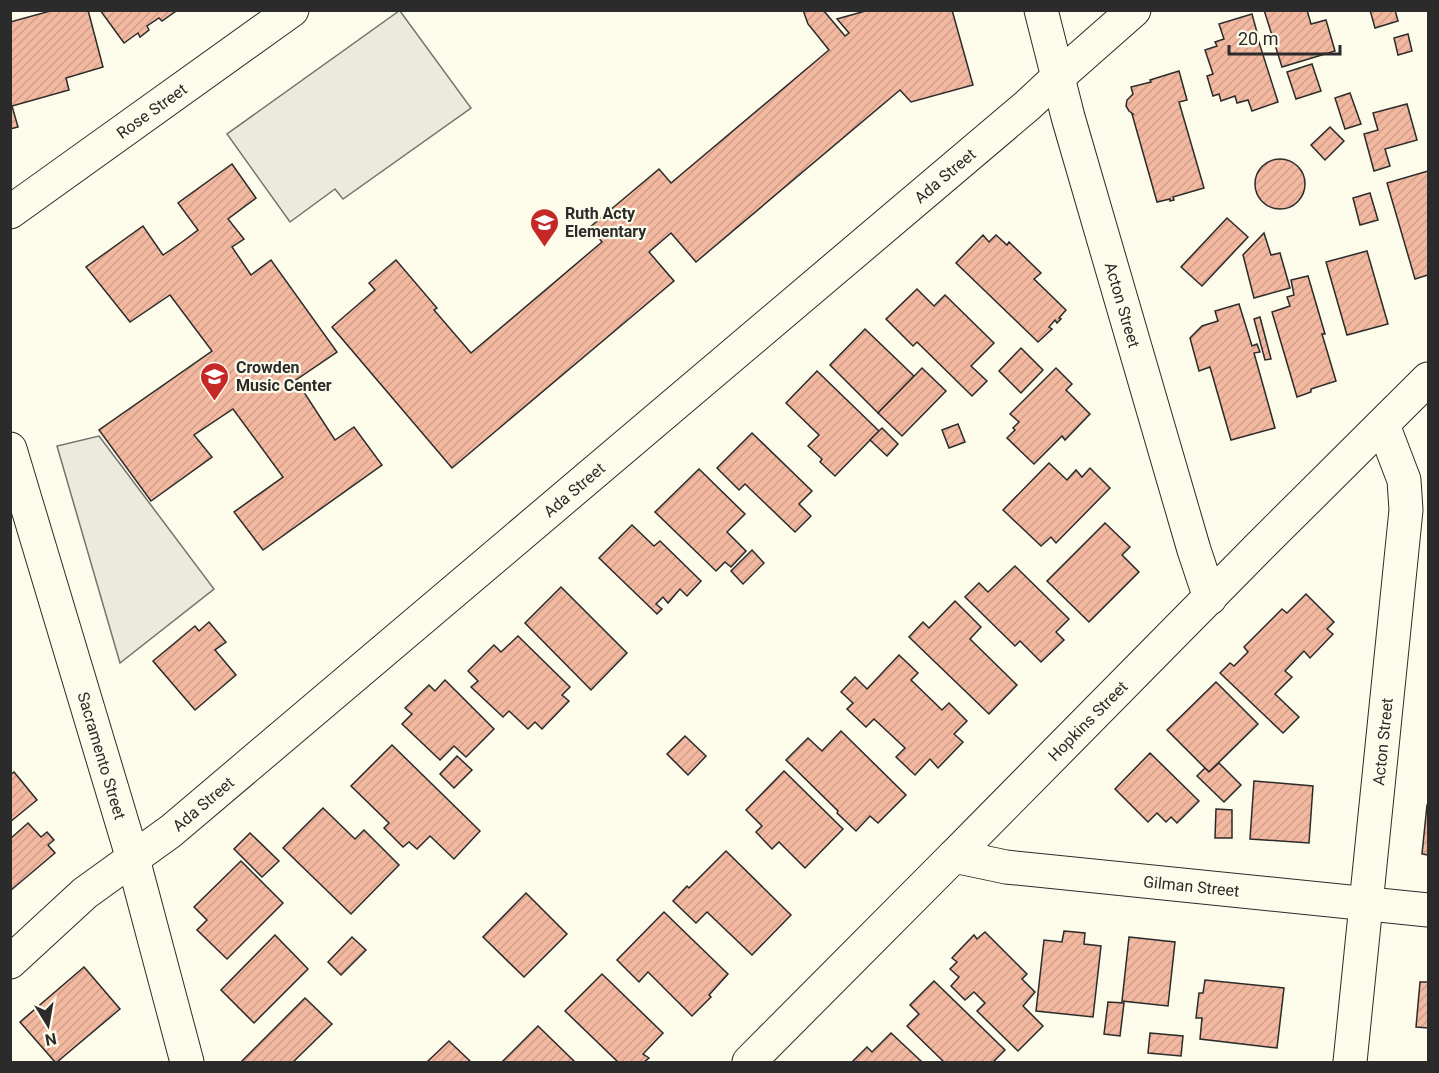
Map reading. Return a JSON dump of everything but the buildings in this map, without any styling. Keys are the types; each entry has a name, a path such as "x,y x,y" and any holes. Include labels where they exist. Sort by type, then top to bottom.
{"street":[{"name":"Acton Street","path":"1041,10 1078,151 1210,598"},
{"name":"Ada Street","path":"10,962 85,893 171,831 1001,128 1134,10"},
{"name":"Rose Street","path":"10,212 291,11"},
{"name":"Hopkins Street","path":"749,1062 1428,379"},
{"name":"Acton Street","path":"1350,1062 1406,510 1404,480 1383,425"},
{"name":"Sacramento Street","path":"10,448 133,859 187,1062"},
{"name":"Gilman Street","path":"954,856 1006,867 1428,910"}],"shaded area":[{"path":"399,11 471,108 343,199 335,189 290,222 227,134"},
{"path":"99,436 214,589 120,663 57,446"}],"place":[{"name":"Ruth Acty Elementary","path":"544,248"},
{"name":"Crowden Music Center","path":"215,402"}]}
